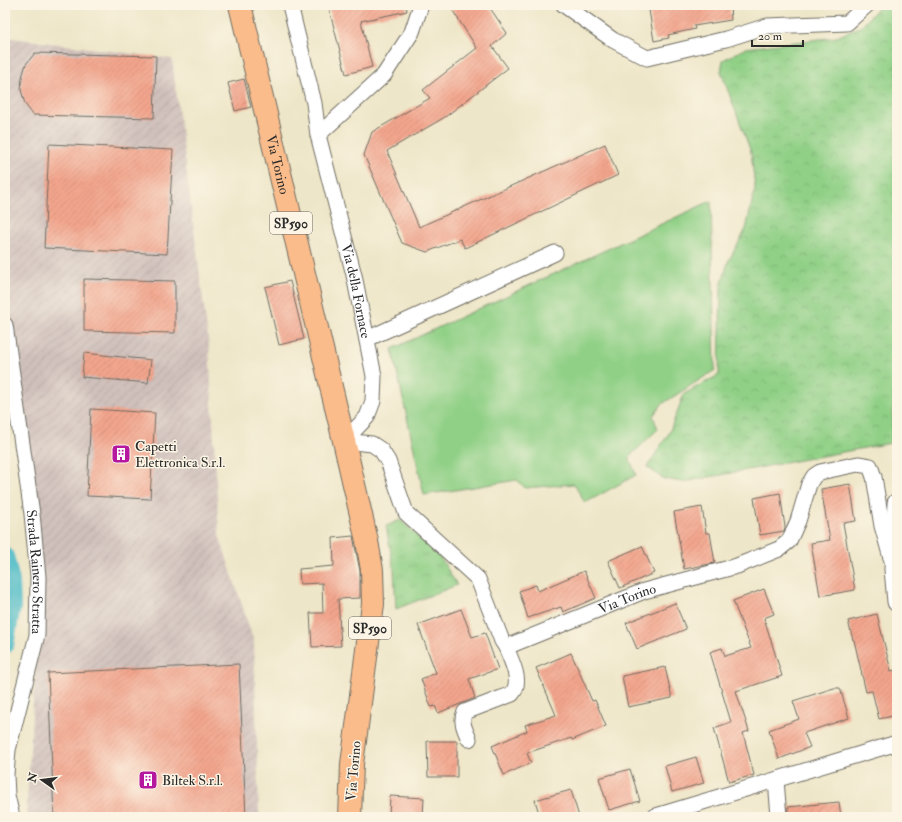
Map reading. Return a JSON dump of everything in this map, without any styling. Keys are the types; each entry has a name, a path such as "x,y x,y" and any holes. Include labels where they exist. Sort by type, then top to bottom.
{"main road":[{"name":"Via Torino","path":"240,5 344,441 367,541 372,570 373,604 352,764 350,817"}],"street":[{"name":"Via della Fornace","path":"290,5 314,103 318,135 354,275 374,376 373,401 367,417 344,441"},
{"path":"318,135 384,75 412,32 421,5"},
{"path":"564,5 613,40 647,58 726,39 766,26 847,23 867,5"},
{"path":"367,339 555,253"},
{"name":"Strada Rainero Stratta","path":"5,325 32,514 38,585 37,635 8,750 6,775 7,795 12,817"},
{"path":"344,441 372,444 381,450 388,461 406,514 478,579 502,641 506,647 518,683 517,689 512,694 465,712 462,717 468,738"},
{"name":"Via Torino","path":"506,647 644,591 737,566 779,549 789,542 798,521 809,484 814,476 820,472 858,464 870,466 874,477 882,526 894,569"},
{"path":"897,503 894,569 897,602"},
{"path":"654,817 897,743"},
{"path":"776,780 779,817"}],"shaded area":[{"path":"5,37 172,59 209,346 219,535 254,642 259,817 26,817 37,635 11,369 5,325"}],"green space":[{"path":"881,5 897,5 897,352 891,443 683,482 664,479 647,467 669,433 684,394 719,375 721,287 728,262 746,229 755,188 751,152 721,72 723,60 746,48 837,37 861,26"},
{"path":"711,201 715,370 662,404 653,416 658,429 629,457 636,475 585,503 574,484 525,488 517,480 424,495 392,349"},
{"path":"400,520 440,557 457,585 396,609 394,569 386,526"}],"building":[{"path":"328,5 406,5 407,11 361,21 372,67 346,74"},
{"path":"449,5 488,5 507,33 492,46 508,68 445,117 387,151 419,227 605,144 618,175 465,248 460,239 427,252 402,243 364,155 372,132 430,98 423,90 477,48"},
{"path":"662,5 730,5 731,20 694,26 695,29 668,35 669,38 654,41 649,10 663,7"},
{"path":"35,53 156,56 154,118 33,115 25,104 21,90 22,77 26,64"},
{"path":"244,79 251,107 235,111 228,83"},
{"path":"49,144 173,150 167,254 44,248"},
{"path":"84,279 175,281 175,333 84,331"},
{"path":"290,281 304,339 279,345 265,287"},
{"path":"84,353 151,360 148,383 82,377"},
{"name":"Capetti Elettronica S.r.l.","path":"91,409 155,413 150,499 87,496"},
{"path":"850,484 856,521 843,523 855,590 820,596 811,543 830,540 821,489"},
{"path":"780,493 785,527 784,531 760,535 754,498"},
{"path":"702,507 706,533 710,533 715,563 684,569 674,512"},
{"path":"353,536 360,571 360,598 338,599 341,646 312,647 310,613 323,613 322,583 300,584 299,569 334,566 333,538"},
{"path":"642,546 654,573 620,588 608,561"},
{"path":"584,571 596,598 563,612 561,607 528,618 519,591 536,585 538,591"},
{"path":"764,589 774,614 764,618 782,676 736,691 749,731 743,733 754,775 729,782 714,728 731,722 710,652 722,648 725,656 751,648 733,601"},
{"path":"675,603 686,629 637,649 626,623"},
{"path":"461,609 472,637 485,633 498,669 469,679 475,698 438,713 435,706 431,707 421,679 436,673 418,625"},
{"path":"877,614 891,671 895,670 897,680 897,715 879,719 872,691 866,692 848,621"},
{"path":"571,653 592,701 595,700 606,726 572,740 571,738 527,753 531,763 504,775 492,746 527,731 525,725 556,715 536,668"},
{"path":"239,664 246,817 54,817 48,673"},
{"path":"665,667 672,698 628,707 622,676"},
{"path":"834,688 840,688 849,718 804,733 810,747 779,759 769,730 799,719 793,701"},
{"path":"427,741 457,741 457,777 428,777"},
{"path":"696,757 704,783 672,792 665,766"},
{"path":"630,769 640,801 609,810 599,778"},
{"path":"571,790 579,817 540,817 535,800"},
{"path":"390,796 424,798 423,817 389,817"},
{"path":"839,802 841,817 788,817 788,807"}],"waterway":[{"path":"5,556 11,581 12,607 5,645"}],"place":[{"name":"Capetti Elettronica S.r.l.","path":"121,454"},
{"name":"Biltek S.r.l.","path":"148,780"}]}
